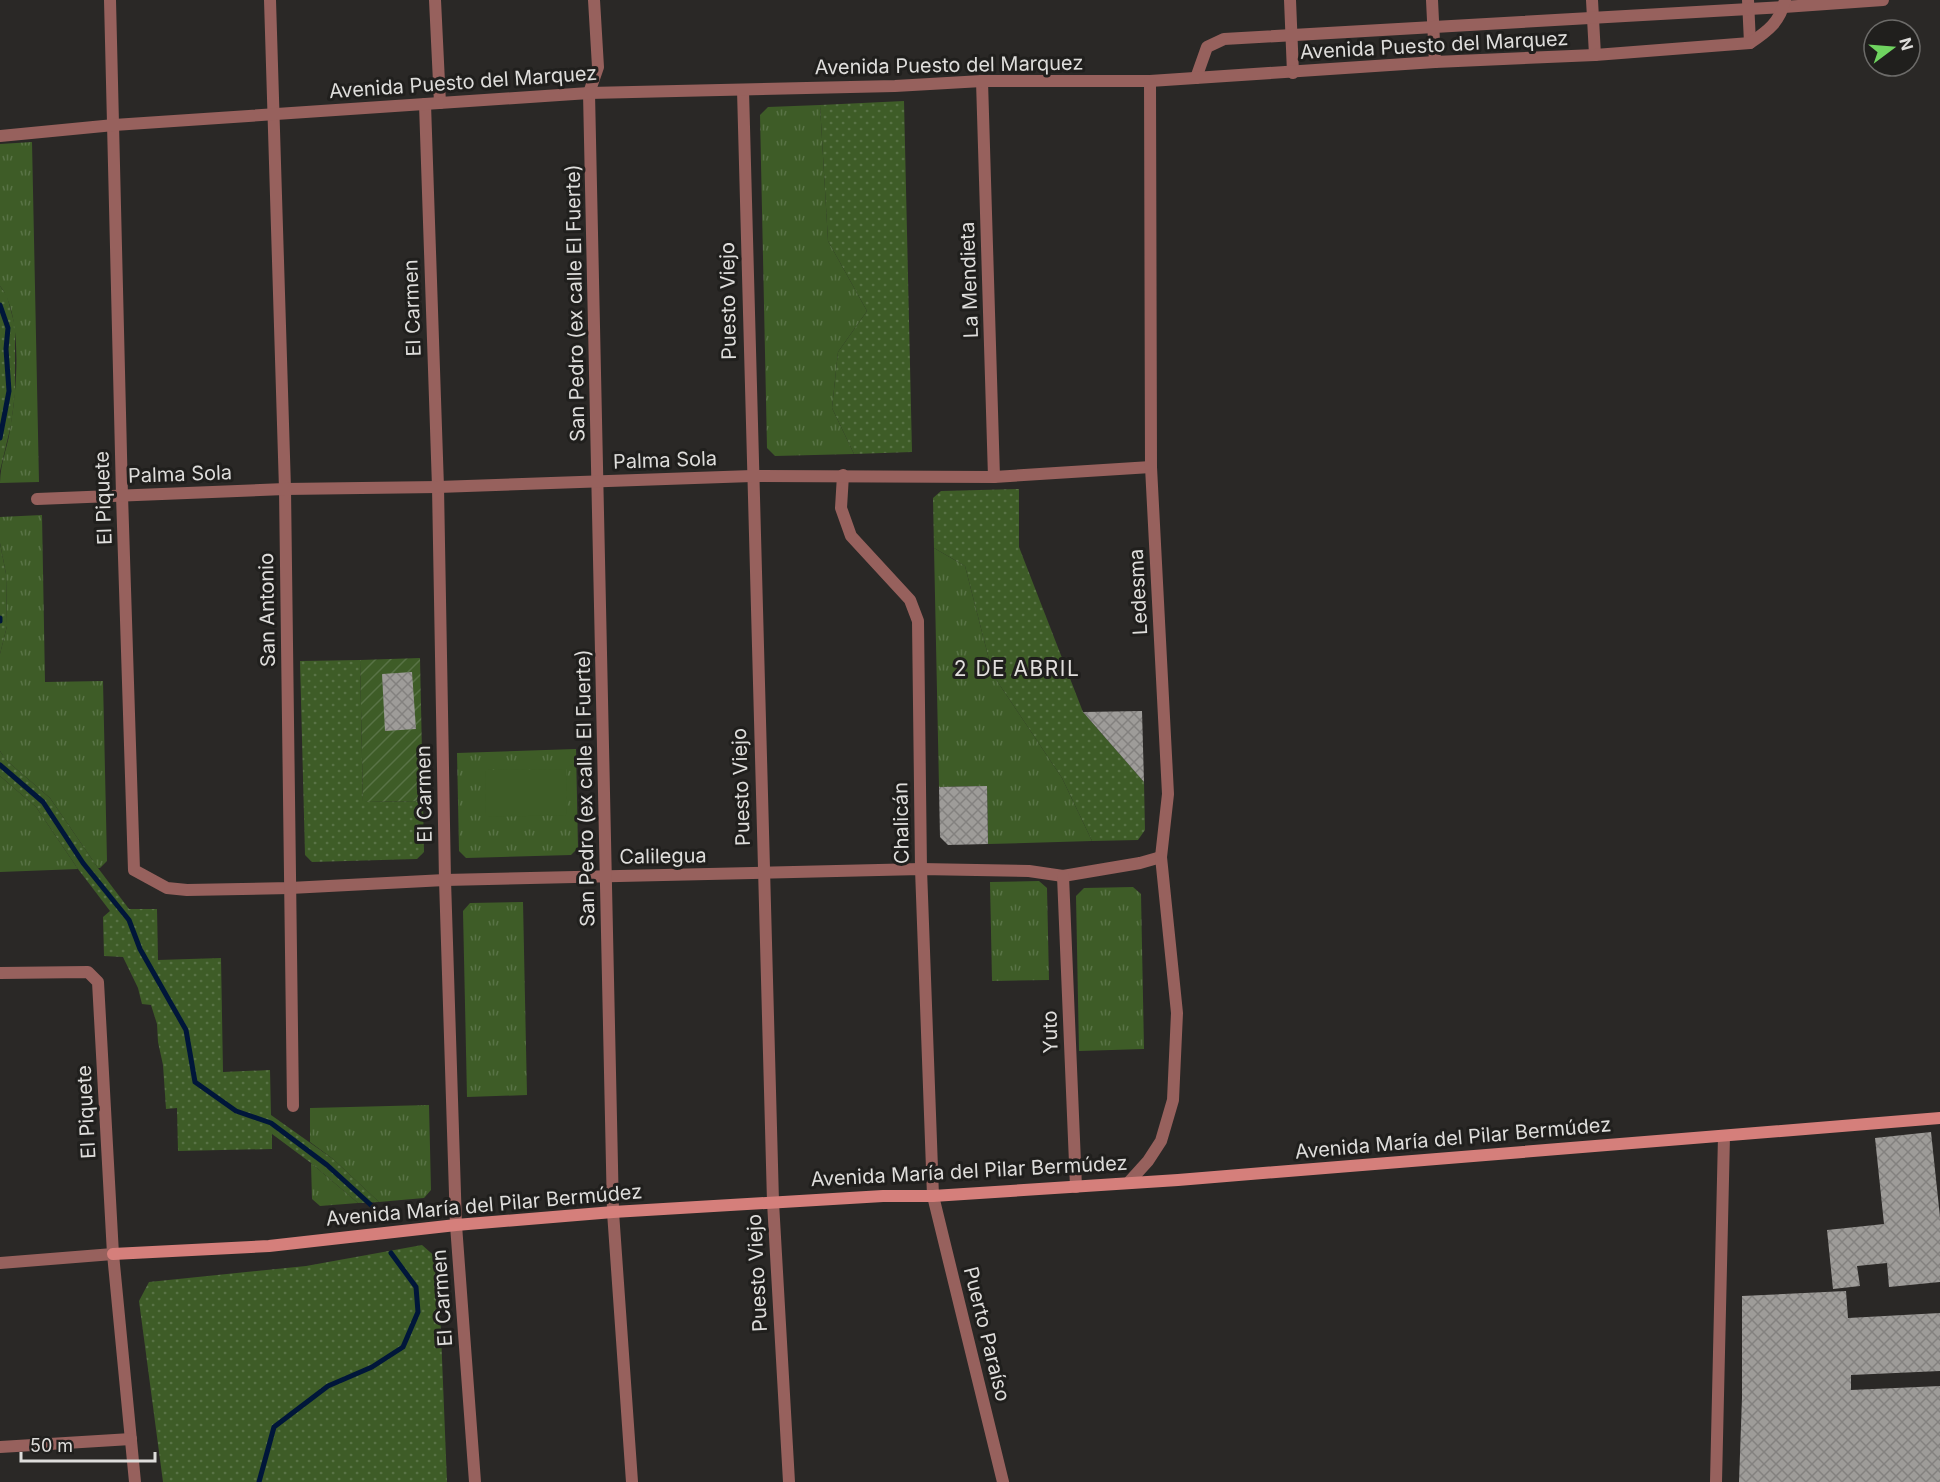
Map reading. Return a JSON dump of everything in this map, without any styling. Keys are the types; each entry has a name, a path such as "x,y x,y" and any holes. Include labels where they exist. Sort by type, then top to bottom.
{"street":[{"name":"El Piquete","path":"110,0 134,870"},
{"name":"San Antonio","path":"270,0 285,489 293,1106"},
{"path":"435,0 440,103"},
{"name":"San Pedro (ex calle El Fuerte)","path":"594,0 598,67 589,93 613,1212 632,1482"},
{"path":"1290,0 1293,73"},
{"path":"1432,0 1435,62"},
{"path":"1592,0 1595,55"},
{"path":"1196,78 1207,47 1224,39 1593,18 1749,4 1883,0"},
{"path":"1749,4 1750,43"},
{"path":"1750,43 1771,29 1785,4"},
{"name":"Avenida Puesto del Marquez","path":"0,136 114,125 589,93 895,86 982,81 1150,81 1435,62 1595,55 1750,43"},
{"name":"La Mendieta","path":"982,81 994,477"},
{"name":"Ledesma","path":"1128,1182 1148,1161 1161,1141 1173,1100 1177,1013 1161,857 1168,794 1151,466 1150,81"},
{"name":"Puesto Viejo","path":"742,90 773,1202 789,1482"},
{"name":"El Carmen","path":"425,104 438,487 445,880 456,1225 476,1482"},
{"name":"Palma Sola","path":"37,500 285,489 438,487 752,476 994,477 1151,466"},
{"name":"Chalicán","path":"843,475 841,508 851,536 910,600 918,621 921,869 933,1196"},
{"name":"Calilegua","path":"134,870 167,888 290,888 445,880 921,869 1029,871 1063,876 1161,857"},
{"name":"Yuto","path":"1063,876 1076,1187"},
{"name":"El Piquete","path":"0,973 88,972 98,982 113,1254 135,1482"},
{"name":"Avenida María del Pilar Bermúdez","path":"0,1263 113,1254 269,1246 456,1225 613,1212 883,1196 933,1196 1178,1180 1940,1118"},
{"path":"1716,1482 1724,1136"},
{"name":"Puerto Paraíso","path":"933,1196 1003,1482"},
{"path":"0,1447 131,1439"}],"green space":[{"path":"904,101 912,452 854,454 832,408 838,352 867,311 828,241 820,105"},
{"path":"820,105 828,241 867,311 838,352 832,408 854,454 775,456 767,448 760,115 768,107"},
{"path":"32,142 39,482 0,483 13,408 16,352 12,315 0,286 0,144"},
{"path":"0,286 7,296 15,326 15,394 11,425 0,471"},
{"path":"1019,489 1019,547 1083,712 1144,782 1145,830 1138,840 1092,841 1062,778 993,675 965,566 934,548 933,498 941,491"},
{"path":"42,515 45,682 103,681 107,861 100,868 50,798 6,760 0,751 0,654 7,626 6,574 0,543 0,517"},
{"path":"0,543 6,574 7,626 0,654"},
{"path":"934,548 965,566 993,675 1062,778 1092,841 988,844 987,786 939,787"},
{"path":"420,658 423,801 363,802 360,660"},
{"path":"360,660 363,802 423,801 424,852 417,859 312,862 305,855 300,661"},
{"path":"576,749 578,848 571,855 466,858 459,851 457,753"},
{"path":"0,751 6,760 50,798 129,909 157,909 158,960 221,958 223,1072 270,1070 271,1115 333,1159 379,1202 358,1203 272,1134 272,1149 178,1151 177,1108 166,1109 163,1065 157,1024 151,1005 142,1004 138,988 123,957 104,956 103,917 110,911 36,807 0,776"},
{"path":"566,769 567,815 486,817 485,770"},
{"path":"0,776 36,807 78,869 0,872"},
{"path":"1039,881 1047,888 1049,980 992,981 990,882"},
{"path":"1133,887 1141,894 1144,1049 1079,1051 1076,896 1084,888"},
{"path":"523,902 527,1095 467,1097 463,911 470,903"},
{"path":"429,1105 431,1190 424,1198 379,1202 333,1159 310,1142 310,1108"},
{"path":"311,1163 358,1203 320,1206 312,1199"},
{"path":"422,1245 438,1259 447,1482 163,1482 139,1301 149,1282 306,1266"}],"building":[{"path":"412,672 416,729 385,731 382,674"},
{"path":"1142,711 1144,782 1083,712"},
{"path":"987,786 988,844 948,845 940,837 939,787"},
{"path":"1931,1132 1940,1217 1940,1282 1889,1287 1887,1263 1857,1266 1860,1286 1833,1289 1827,1230 1884,1224 1875,1138"},
{"path":"1846,1291 1848,1318 1940,1313 1940,1371 1851,1375 1851,1390 1940,1386 1940,1482 1739,1482 1742,1296"}],"waterway":[{"path":"0,305 8,328 6,349 9,391 0,438"},
{"path":"0,765 43,802 83,863 129,920 140,949 186,1030 195,1082 236,1111 271,1123 327,1165 372,1206"},
{"path":"259,1482 274,1427 328,1386 372,1367 403,1347 418,1312 416,1287 391,1253"}],"district":[{"name":"2 DE ABRIL","path":"1017,668"}]}
